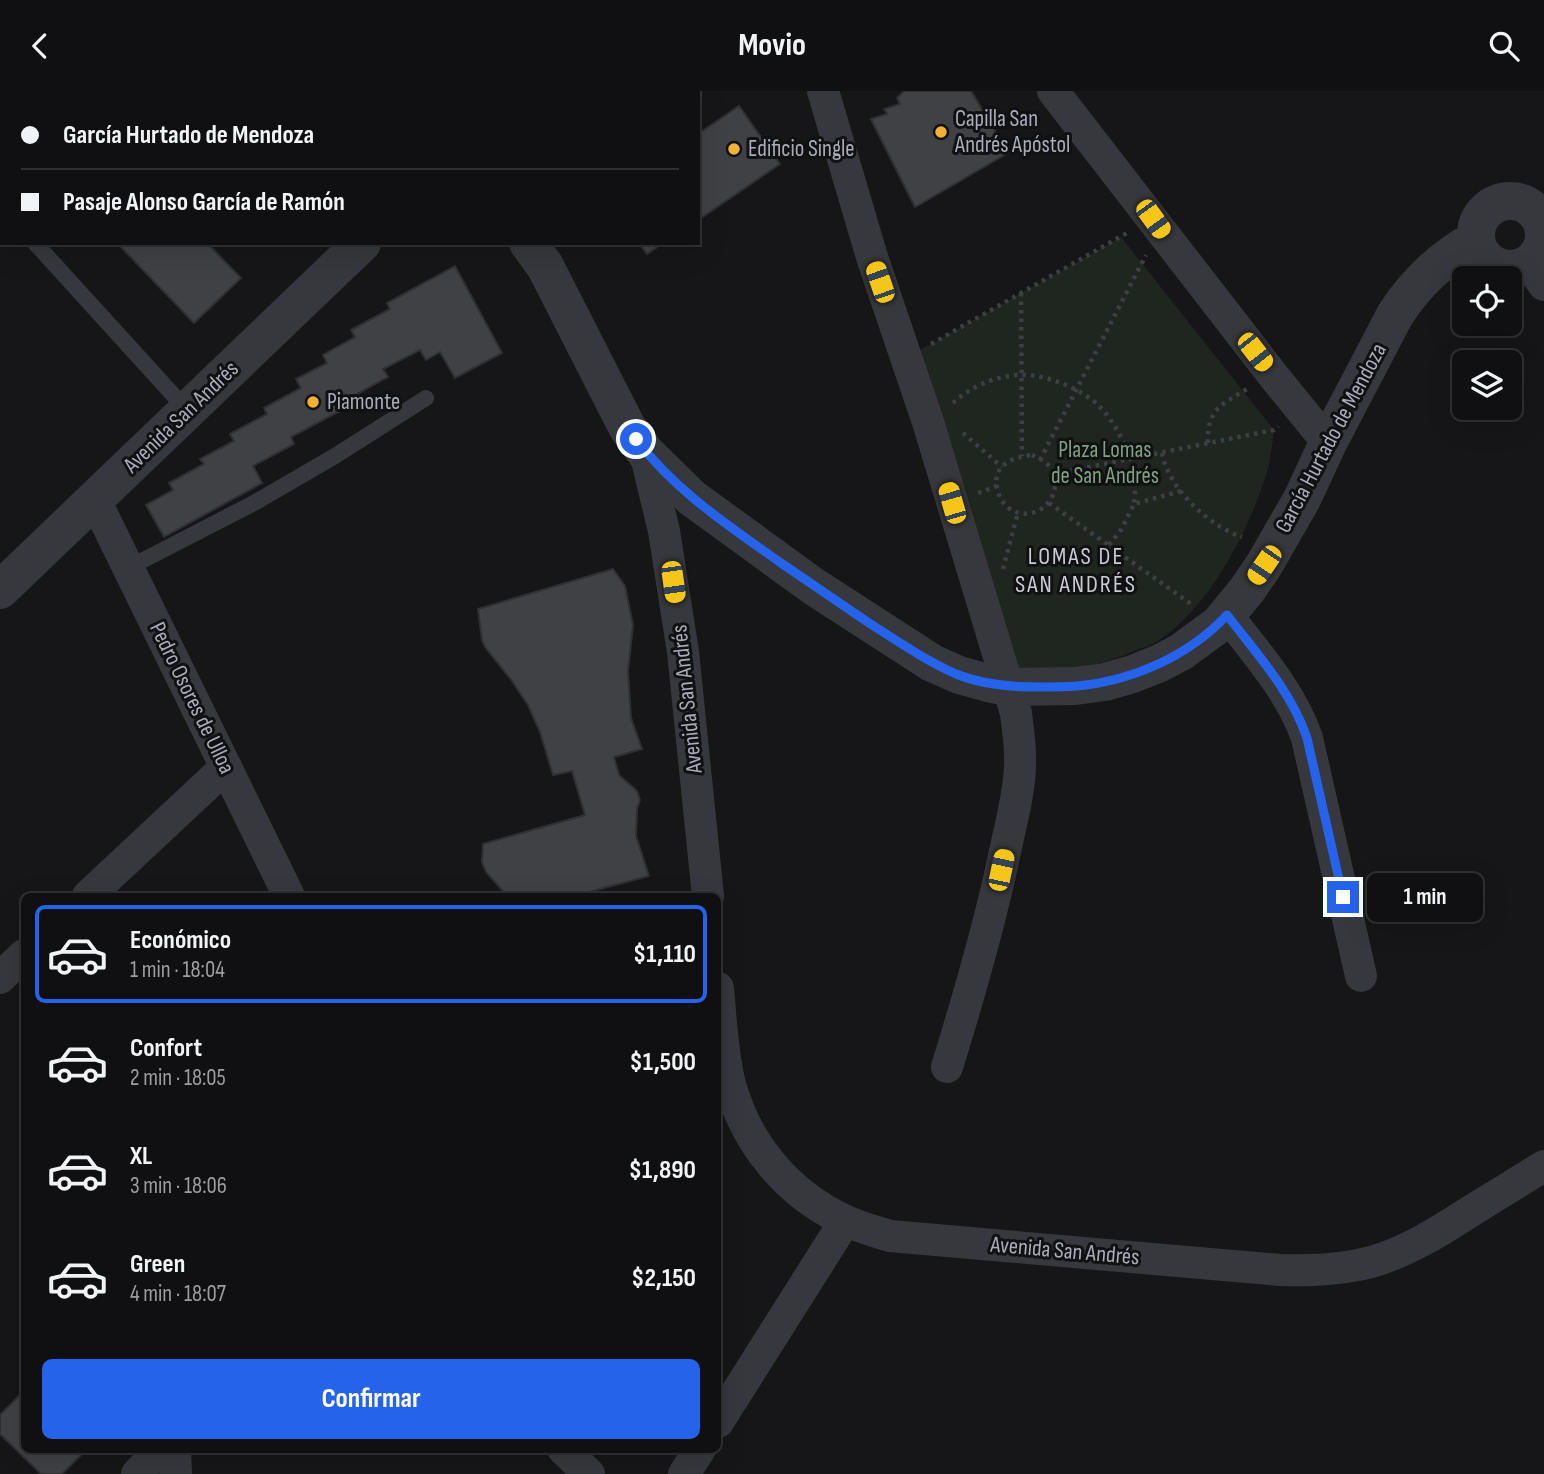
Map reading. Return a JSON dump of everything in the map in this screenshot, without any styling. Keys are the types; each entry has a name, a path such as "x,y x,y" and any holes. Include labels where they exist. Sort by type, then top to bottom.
{"street":[{"path":"823,91 872,257 928,422 1016,713 1020,741 1018,792 988,924 947,1067"},
{"path":"1053,91 1328,443"},
{"path":"1536,199 1535,212 1541,220 1544,239 1536,274 1520,267 1500,267 1484,257 1476,239 1476,230 1484,213 1500,202 1536,199"},
{"name":"García Hurtado de Mendoza","path":"645,452 691,498 813,586 932,663 959,675 1008,687 1076,686 1105,682 1133,674 1181,652 1200,639 1211,611 1247,590 1302,499 1328,443 1405,299 1437,264 1476,239"},
{"name":"Avenida San Andrés","path":"0,590 360,245"},
{"name":"Avenida San Andrés","path":"529,245 545,266 626,427 645,452 664,531 683,652 708,893"},
{"name":"Pedro Osores de Ulloa","path":"94,500 288,893"},
{"path":"1211,611 1287,695 1302,723 1361,976"},
{"path":"91,893 226,767"},
{"path":"0,978 21,958"},
{"name":"Avenida San Andrés","path":"721,1017 726,1065 736,1105 764,1156 784,1179 822,1209 845,1221 890,1235 1311,1271 1352,1266 1398,1252 1447,1227 1544,1166"},
{"path":"721,1417 845,1221"},
{"path":"137,1474 157,1453"},
{"path":"175,1453 176,1474"},
{"path":"567,1453 589,1474"},
{"path":"684,1474 697,1453"}],"lane":[{"path":"37,245 187,410"},
{"path":"128,568 254,503 324,463 426,398"}],"path":[{"path":"922,349 1121,237"},
{"path":"1040,460 1141,262"},
{"path":"1021,293 1022,456"},
{"path":"949,408 976,387 1021,375 1038,376 1089,397 1105,412 1117,431 1130,459 1135,481 1134,504 1121,530 1109,545"},
{"path":"1208,443 1212,416 1226,401 1243,391"},
{"path":"1054,474 1274,430"},
{"path":"1162,453 1163,462 1181,491 1211,521 1241,537"},
{"path":"1032,455 1048,465 1056,480 1049,503 1031,514 1006,506 998,494 998,471 1010,459 1022,456 1032,455"},
{"path":"1134,504 1181,491"},
{"path":"1049,503 1211,611"}],"green space":[{"name":"Plaza Lomas de San Andrés","path":"1121,237 1274,430 1268,467 1250,518 1225,565 1211,588 1178,626 1153,643 1103,662 1073,669 1009,675 911,355"}],"building":[{"path":"904,91 971,91 1008,153 915,207 871,119 887,114 884,109 900,104 897,98"},
{"name":"Edificio Single","path":"739,106 780,164 700,219 700,133"},
{"path":"119,245 209,245 241,278 194,323"},
{"path":"640,245 660,245 647,254"},
{"name":"Piamonte","path":"455,266 502,353 455,378 440,352 426,360 420,350 383,369 388,377 348,399 351,405 291,437 294,444 253,466 262,483 164,537 146,505 173,490 169,483 204,464 200,459 234,441 230,434 267,414 264,408 301,388 296,379 327,363 323,355 355,337 351,330 390,309 387,303"},
{"path":"613,569 625,586 633,625 628,671 631,718 642,749 614,757 619,775 637,791 640,800 636,836 649,876 585,893 503,893 486,872 482,862 483,844 585,815 572,771 553,775 540,732 528,705 485,647 478,609"},
{"path":"21,1394 21,1453 83,1453 62,1474 41,1474 0,1434 0,1415"}],"place":[{"name":"Capilla San Andrés Apóstol","path":"941,132"},
{"name":"Edificio Single","path":"734,149"},
{"name":"Piamonte","path":"313,402"}],"district":[{"name":"LOMAS DE SAN ANDRÉS","path":"1076,570"}],"route":[{"path":"636,439 645,452 691,498 813,586 932,663 988,684 1008,687 1076,686 1133,674 1181,652 1227,615 1287,695 1302,723 1343,897"}]}
